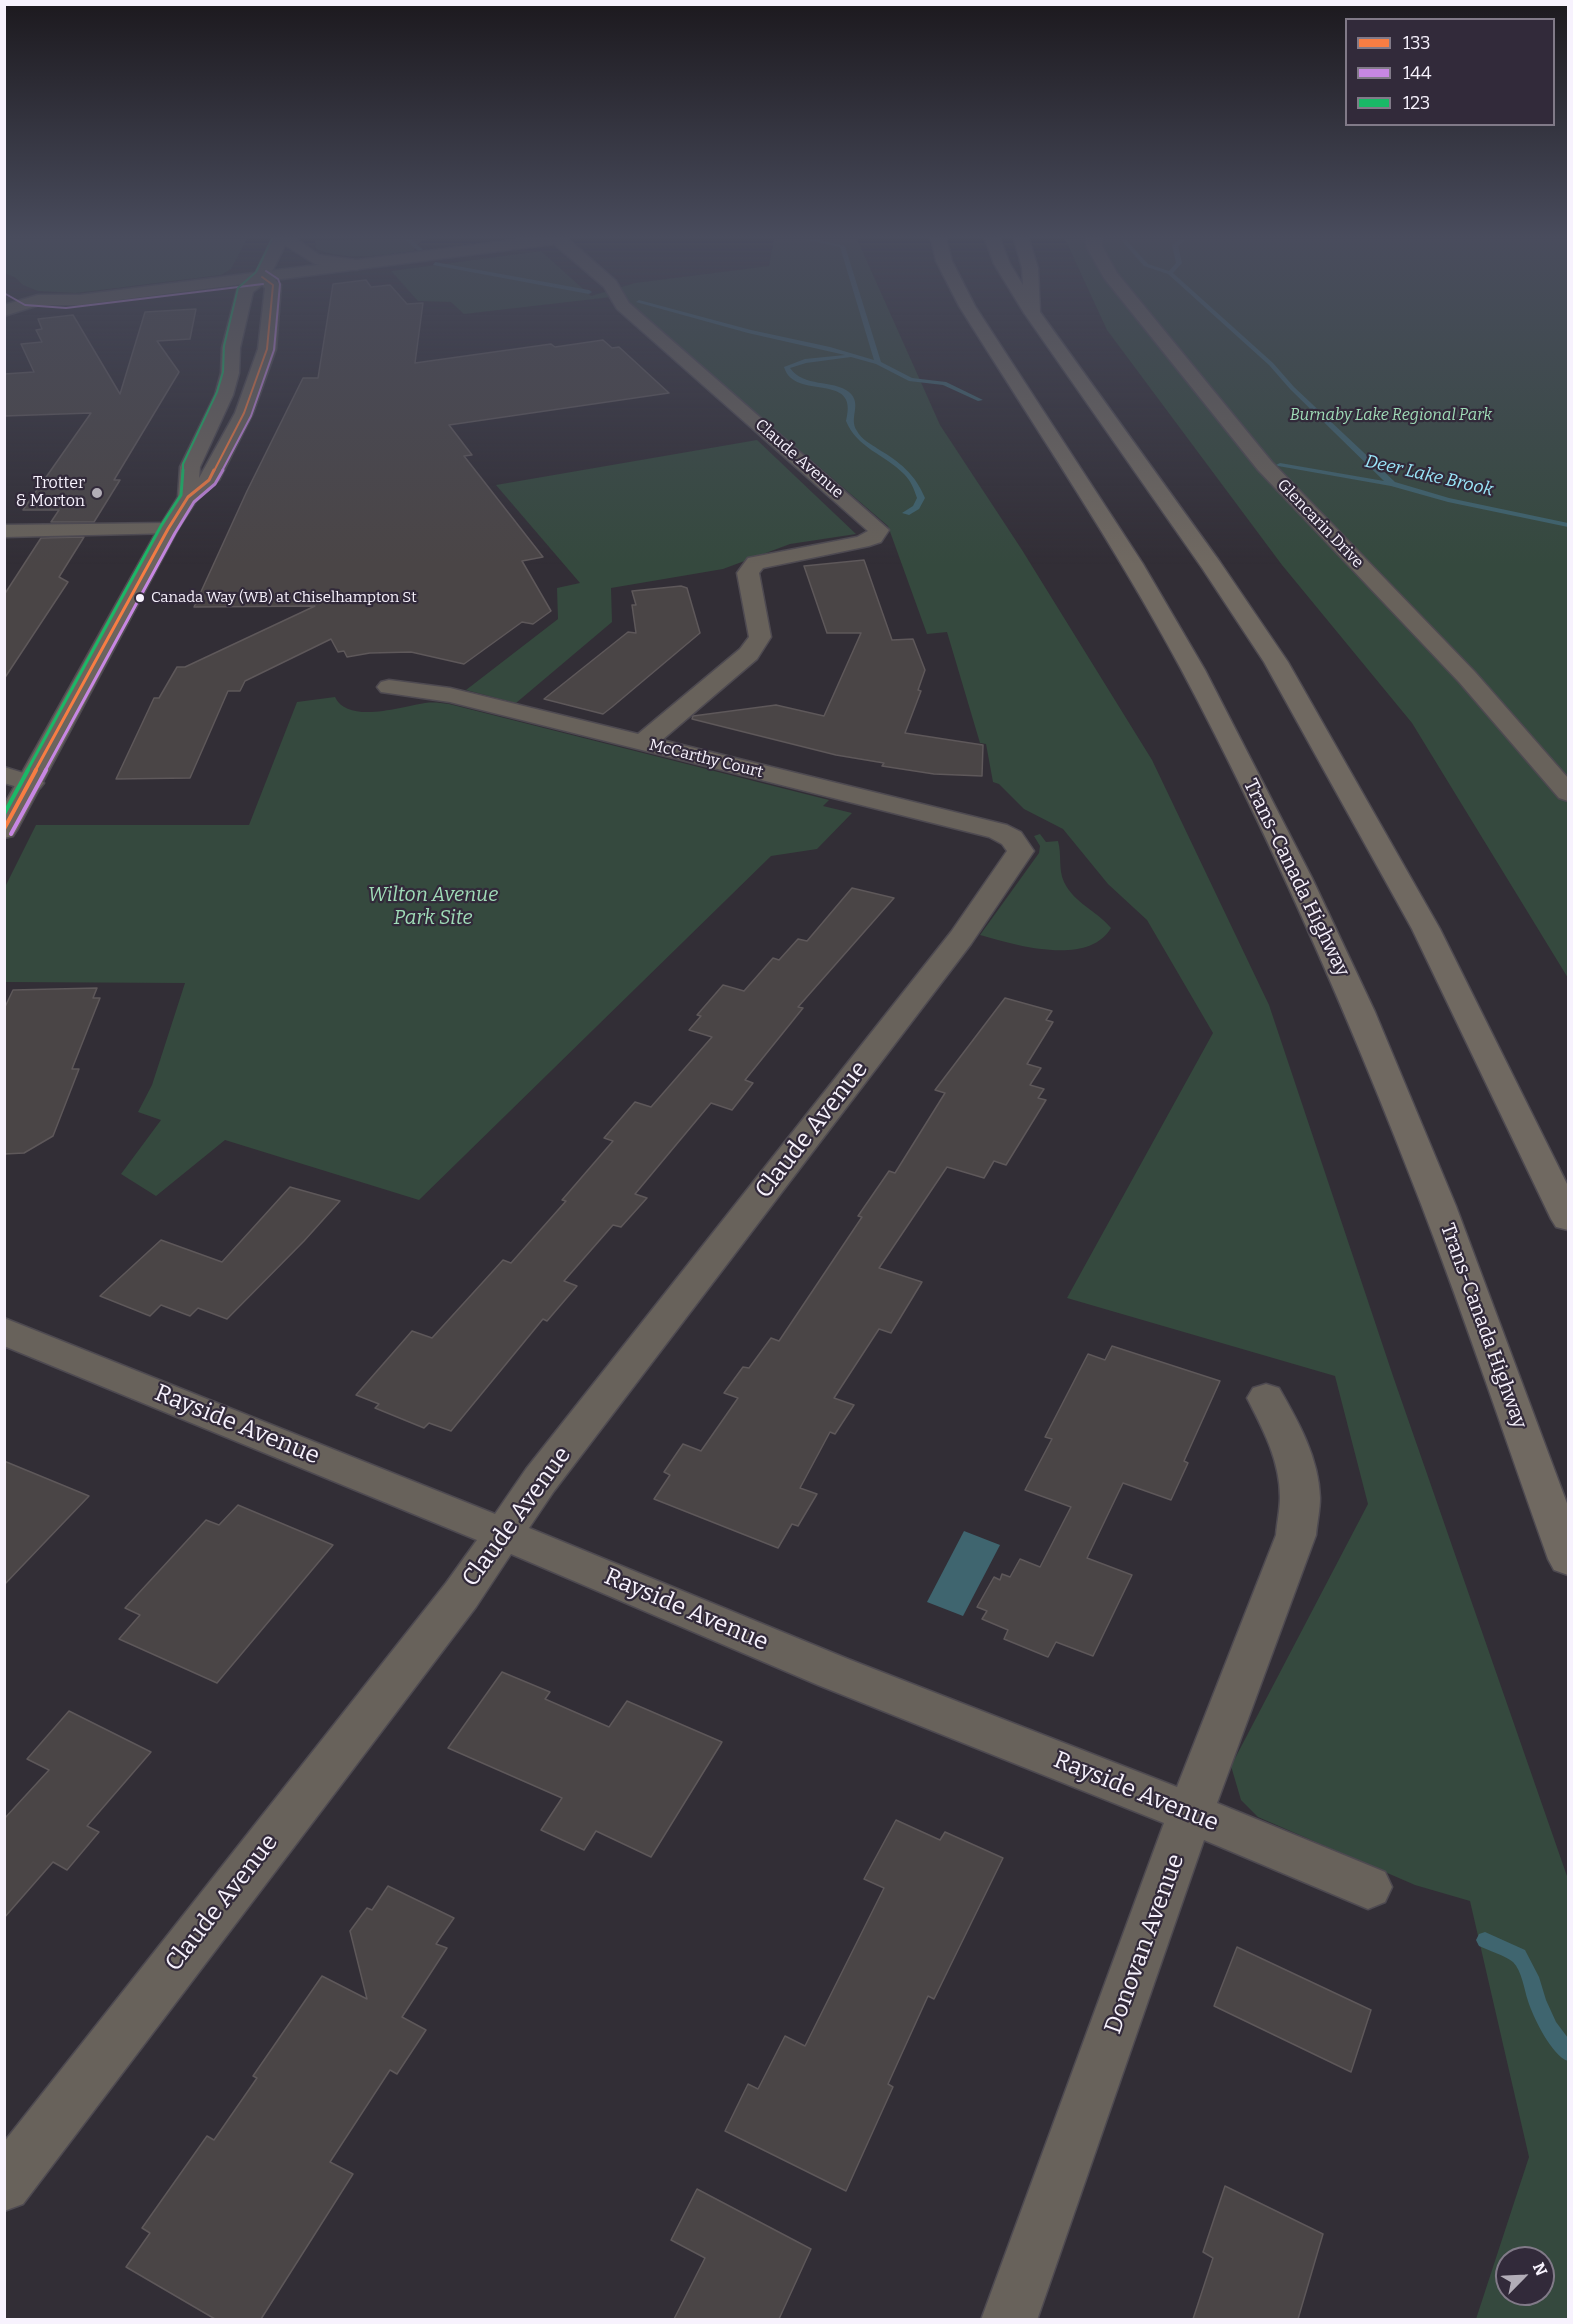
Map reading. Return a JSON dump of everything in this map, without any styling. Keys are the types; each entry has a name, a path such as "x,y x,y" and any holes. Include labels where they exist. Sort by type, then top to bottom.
{"highway":[{"name":"Trans-Canada Highway","path":"994,347 1132,564 1194,670 1298,878 1360,1012 1439,1206 1569,1559"},
{"path":"1056,347 1212,567 1276,662 1426,929 1569,1219"}],"main road":[{"path":"188,496 190,467 224,395 230,373 231,347"},
{"path":"4,830 168,528 188,496 209,480 244,413 267,347"}],"street":[{"name":"Claude Avenue","path":"643,743 749,654 760,637 748,573 756,563 862,542 874,537 879,530 671,347"},
{"name":"Glencarin Drive","path":"1169,347 1265,466 1467,677 1569,793"},
{"path":"4,531 168,528"},
{"name":"McCarthy Court","path":"389,687 450,695 998,831 1012,838 1018,845"},
{"path":"4,775 31,783"},
{"name":"Claude Avenue","path":"4,2185 454,1604 548,1471 961,938 1020,854 1018,845"},
{"name":"Rayside Avenue","path":"4,1330 504,1534 833,1672 1192,1813 1368,1887"},
{"name":"Donovan Avenue","path":"1009,2319 1192,1813 1296,1535 1300,1497 1296,1464 1284,1431 1266,1398"}],"green space":[{"path":"680,347 905,347 940,425 1022,550 1152,760 1269,1005 1394,1379 1568,1879 1568,2319 1476,2319 1495,2261 1495,2306 1555,2306 1555,2246 1500,2246 1529,2157 1470,1901 1415,1885 1258,1817 1241,1800 1231,1766 1368,1504 1335,1376 1067,1298 1213,1033 1147,920 1108,884 1063,829 1024,809 999,784 993,782 986,744 980,743 947,632 927,634 888,526"},
{"name":"Burnaby Lake Regional Park","path":"1120,347 1568,347 1568,978 1412,723 1282,565"},
{"path":"757,440 856,534 790,544 723,569 611,588 612,622 516,703 466,690 558,619 557,588 580,583 496,485"},
{"name":"Wilton Avenue Park Site","path":"335,697 351,710 363,712 377,712 425,703 449,704 829,800 823,806 852,813 817,849 771,856 419,1200 225,1140 156,1196 121,1174 161,1120 138,1112 152,1085 185,983 5,982 5,887 36,825 249,825 297,702"},
{"path":"1040,834 1046,842 1058,841 1061,872 1068,889 1111,928 1100,940 1086,947 1050,950 1012,944 980,935 1039,853 1040,846 1034,836"}],"water":[{"path":"964,1531 1000,1545 963,1616 927,1602"}],"building":[{"path":"23,347 92,347 120,394 134,347 162,347 179,372 114,480 120,480 94,522 51,522 59,510 23,510 91,413 4,416 4,374 34,372"},
{"path":"323,347 417,347 415,363 526,347 619,347 669,393 449,425 472,455 464,456 543,557 522,561 551,611 533,624 522,622 464,664 411,652 370,653 347,657 344,651 338,652 331,639 245,681 240,691 228,691 190,778 116,779 154,698 159,698 177,667 185,667 315,606 194,607 247,491 303,378 318,378"},
{"path":"84,537 59,577 68,582 4,679 4,595 41,538"},
{"path":"864,560 892,640 913,639 925,670 918,690 921,691 905,733 983,745 982,776 934,774 882,766 884,763 836,755 692,719 693,716 776,705 824,716 861,633 827,633 804,566"},
{"path":"681,586 687,588 700,633 612,707 603,714 544,699 628,632 636,633 632,605 636,605 632,591"},
{"path":"852,888 894,898 798,1007 803,1008 745,1080 753,1083 732,1110 711,1103 635,1194 647,1198 621,1227 613,1225 564,1281 577,1286 547,1321 543,1319 451,1431 429,1423 424,1428 375,1408 379,1404 356,1395 412,1331 432,1338 503,1260 511,1263 566,1201 562,1200 613,1141 604,1138 635,1102 651,1107 712,1037 689,1030 701,1016 697,1015 723,985 744,991 773,958 779,960 798,939 807,941"},
{"path":"97,988 93,998 100,998 72,1069 79,1069 53,1136 24,1153 4,1154 4,1009 13,990"},
{"path":"1005,998 1052,1011 1046,1020 1053,1022 1027,1064 1041,1068 1030,1085 1044,1089 1038,1098 1046,1100 1006,1165 994,1161 984,1178 947,1167 879,1268 922,1282 891,1333 879,1329 834,1398 854,1405 835,1434 830,1432 800,1488 817,1494 798,1526 792,1524 778,1548 654,1499 670,1475 664,1472 683,1444 701,1451 738,1398 724,1393 743,1367 749,1368 771,1338 779,1341 862,1217 858,1216 889,1171 895,1173 945,1093 935,1090"},
{"path":"290,1187 340,1201 227,1319 198,1308 190,1316 161,1305 150,1316 100,1296 161,1240 222,1262"},
{"path":"1112,1346 1220,1381 1184,1461 1188,1463 1171,1500 1123,1483 1087,1558 1132,1575 1093,1656 1056,1642 1048,1657 1004,1639 1008,1630 982,1619 987,1611 977,1607 994,1577 1000,1580 1002,1574 1010,1577 1020,1559 1040,1567 1071,1507 1025,1490 1052,1439 1045,1437 1088,1354 1105,1360"},
{"path":"4,1461 89,1496 4,1585"},
{"path":"238,1505 333,1545 217,1683 119,1639 140,1615 125,1608 206,1520 219,1525"},
{"path":"502,1672 550,1692 545,1699 609,1727 627,1701 722,1742 651,1857 596,1831 584,1850 541,1830 562,1798 448,1748"},
{"path":"69,1711 151,1752 87,1826 99,1832 67,1870 53,1862 4,1918 4,1819 49,1770 27,1759"},
{"path":"896,1820 940,1840 945,1832 1003,1858 934,1999 928,1996 888,2084 893,2087 846,2191 725,2131 748,2084 758,2089 785,2036 805,2046 884,1888 864,1879"},
{"path":"388,1886 454,1918 436,1944 447,1948 402,2017 426,2030 397,2074 390,2070 330,2162 353,2174 261,2319 215,2319 126,2267 150,2233 142,2228 207,2136 214,2140 257,2078 253,2076 322,1976 367,1999 350,1931 367,1908 372,1910"},
{"path":"1237,1947 1371,2010 1351,2072 1214,2006"},
{"path":"1225,2186 1323,2234 1298,2319 1193,2319 1213,2258 1203,2252"},
{"path":"697,2189 811,2249 779,2319 674,2319 705,2258 671,2240"}],"waterway":[{"name":"Deer Lake Brook","path":"823,347 878,363"},
{"path":"873,347 878,363"},
{"path":"1253,347 1392,484"},
{"path":"848,357 805,361 787,367 788,371 800,380 838,390 851,400 853,408 849,421 853,432 907,472 916,484 921,498 916,507 906,513"},
{"name":"Deer Lake Brook","path":"878,363 911,380 944,383 980,400"},
{"name":"Deer Lake Brook","path":"1280,465 1392,484"},
{"name":"Deer Lake Brook","path":"1392,484 1448,500 1568,525"},
{"path":"1485,1940 1519,1956 1533,1983 1537,2001 1550,2028 1568,2052"}],"transit line":[{"name":"123","path":"4,814 161,526 181,495 183,464 217,392 223,372 224,347"},
{"name":"133","path":"4,829 168,529 188,497 209,480 244,413 267,347"},
{"name":"144","path":"11,834 175,533 194,502 215,484 251,416 274,347"}],"place":[{"name":"Trotter & Morton","path":"97,493"},
{"name":"Canada Way (WB) at Chiselhampton St","path":"140,598"}]}
